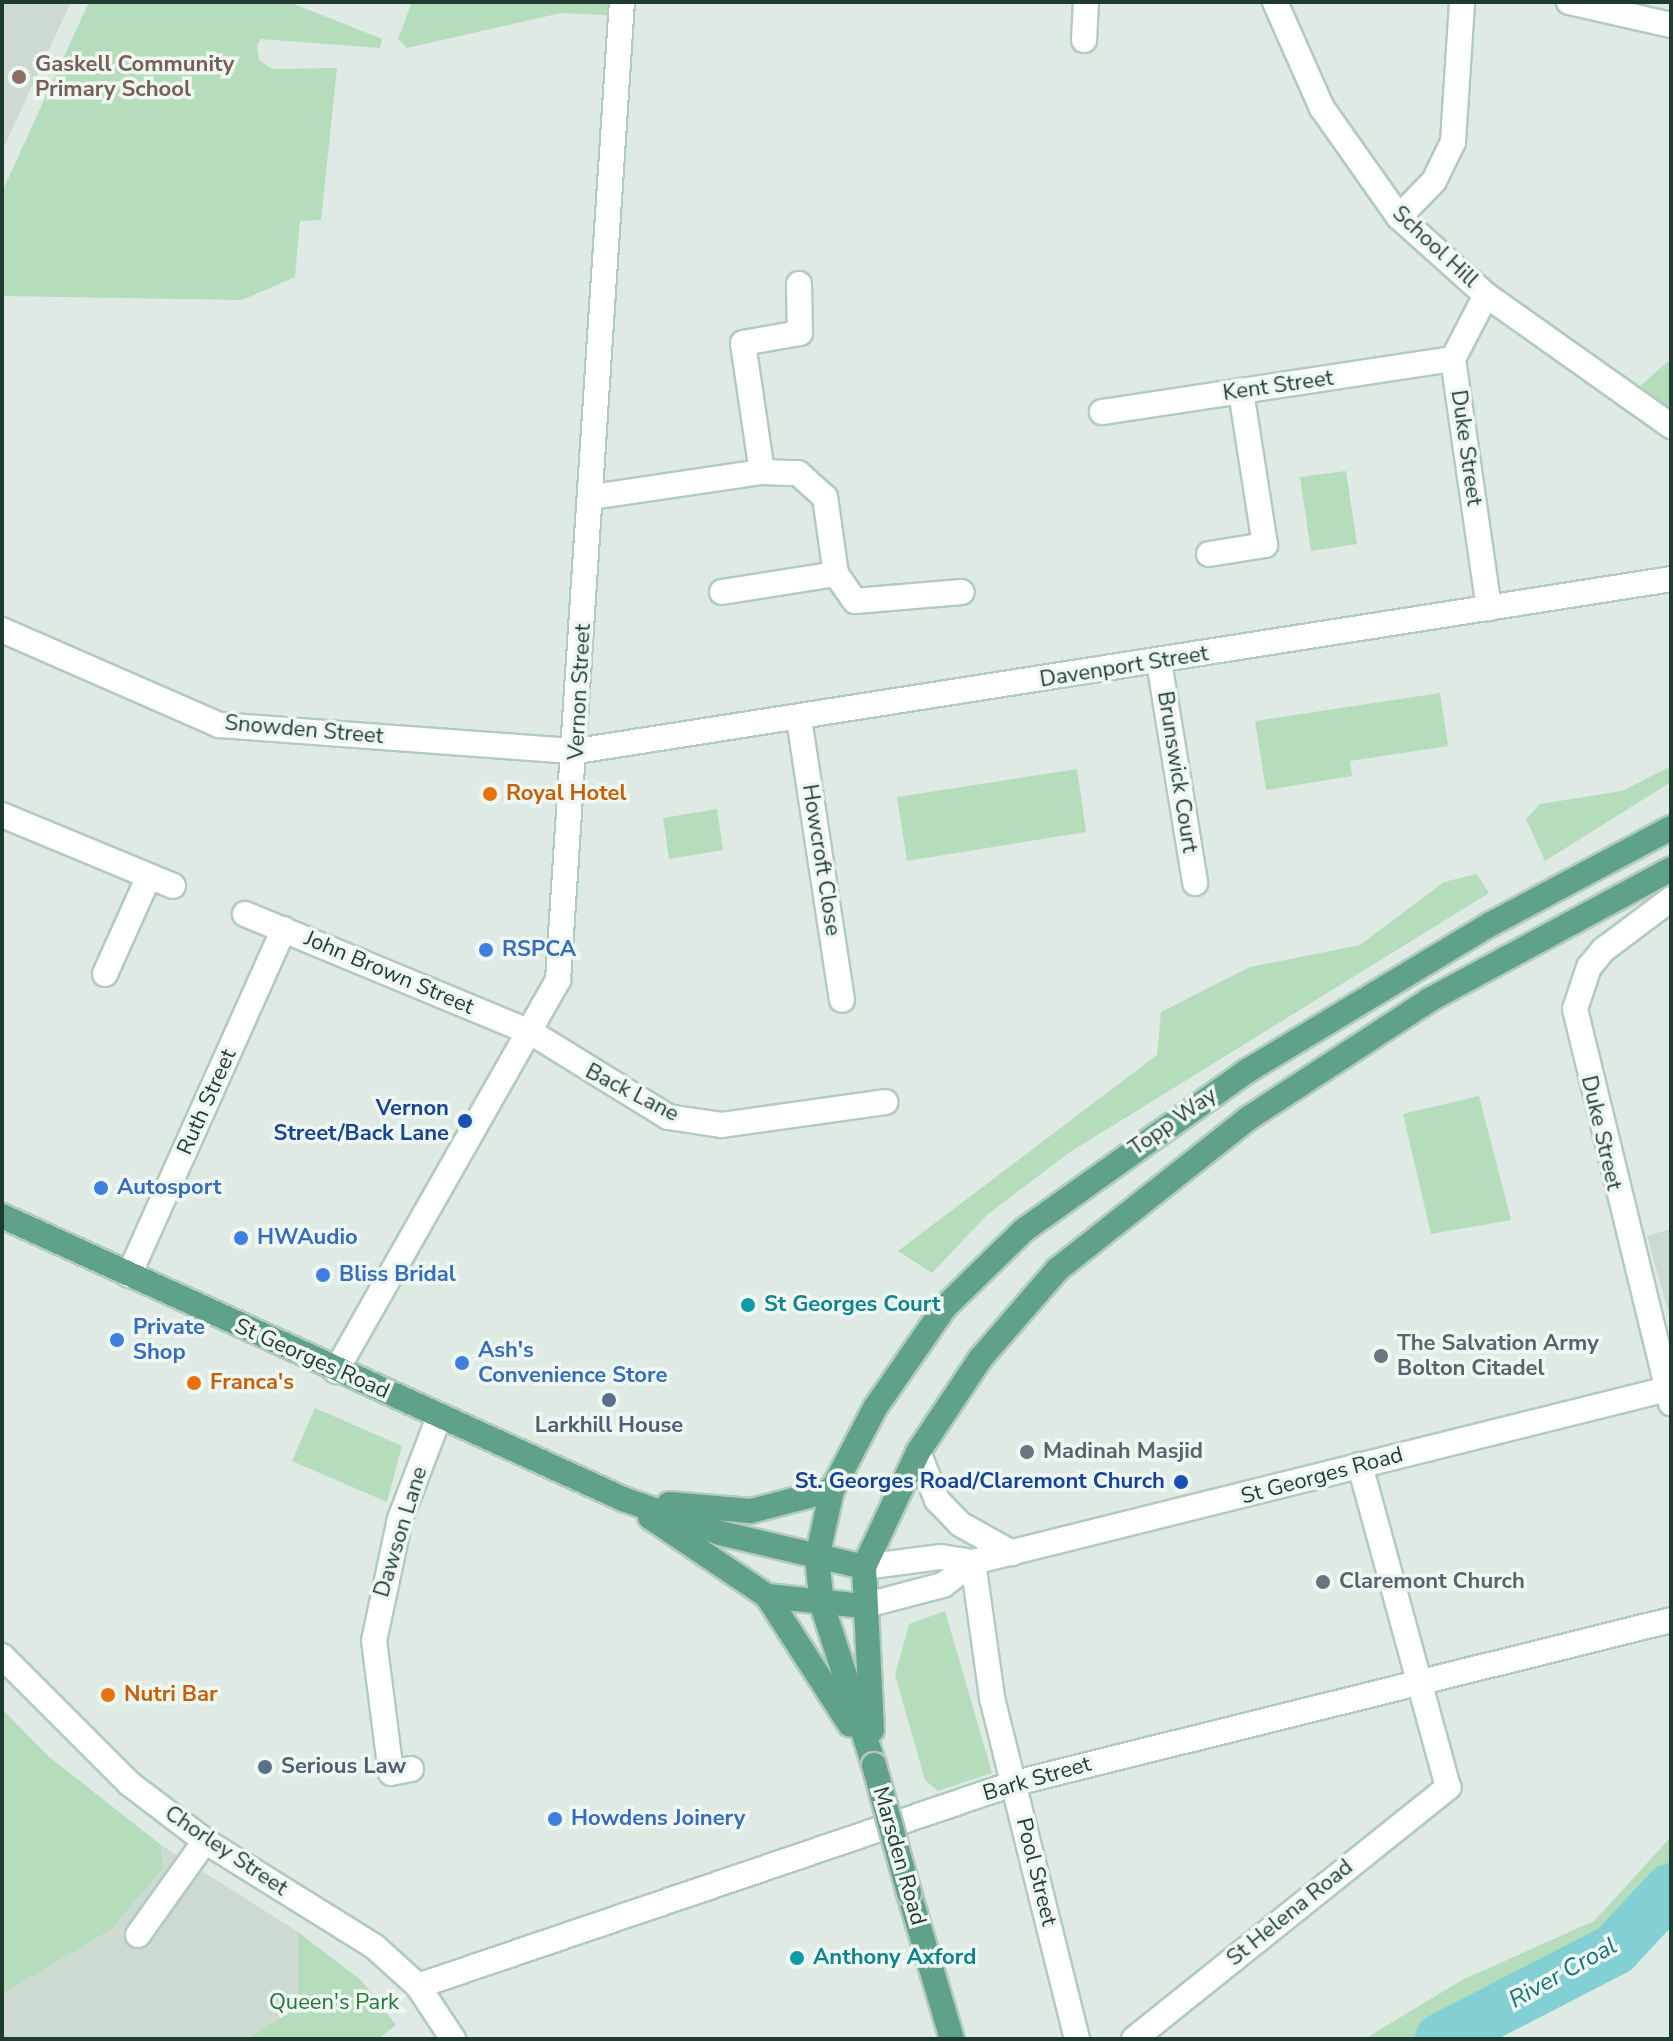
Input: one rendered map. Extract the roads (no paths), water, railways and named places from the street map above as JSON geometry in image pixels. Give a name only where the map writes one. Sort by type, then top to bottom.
[{"type":"main road","name":"Topp Way","points":[[817,1558],[832,1490],[875,1408],[945,1307],[1024,1230],[1247,1071],[1491,924],[1671,828]]},
{"type":"main road","name":"Topp Way","points":[[864,1567],[918,1452],[980,1359],[1057,1270],[1130,1206],[1429,1000],[1671,869]]},
{"type":"main road","name":"St Georges Road","points":[[2,1216],[336,1371],[623,1499],[817,1558],[864,1567]]},
{"type":"main road","points":[[623,1499],[751,1511],[832,1490]]},
{"type":"main road","name":"St Georges Road","points":[[623,1499],[767,1596],[822,1605],[863,1606]]},
{"type":"main road","name":"Marsden Road","points":[[817,1558],[822,1605],[874,1765],[952,2039]]},
{"type":"main road","name":"Marsden Road","points":[[864,1567],[863,1606],[874,1765]]},
{"type":"main road","points":[[767,1596],[874,1765]]},
{"type":"street","name":"Vernon Street","points":[[336,1371],[402,1243],[532,1033],[558,980],[566,926],[622,2]]},
{"type":"street","points":[[1084,40],[1086,2]]},
{"type":"street","name":"School Hill","points":[[1275,2],[1322,108],[1399,217],[1486,295],[1671,426]]},
{"type":"street","points":[[1399,217],[1434,181],[1453,142],[1462,2]]},
{"type":"street","points":[[1569,2],[1671,25]]},
{"type":"street","points":[[762,472],[743,343],[800,333],[799,284]]},
{"type":"street","name":"Duke Street","points":[[1486,295],[1453,359],[1489,608]]},
{"type":"street","name":"Kent Street","points":[[1102,412],[1453,359]]},
{"type":"street","points":[[1209,554],[1265,545],[1241,391]]},
{"type":"street","points":[[592,497],[762,472],[798,473],[819,486],[836,574],[844,592],[869,605],[962,592]]},
{"type":"street","points":[[722,592],[836,574]]},
{"type":"street","name":"Davenport Street","points":[[577,751],[799,719],[1671,579]]},
{"type":"street","name":"Snowden Street","points":[[2,630],[219,725],[577,751]]},
{"type":"street","name":"Brunswick Court","points":[[1159,662],[1195,883]]},
{"type":"street","name":"Howcroft Close","points":[[799,719],[842,1000]]},
{"type":"street","points":[[2,815],[173,886]]},
{"type":"street","points":[[105,974],[149,876]]},
{"type":"street","name":"Duke Street","points":[[1670,1394],[1579,1045],[1575,1009],[1589,967],[1671,899]]},
{"type":"street","name":"John Brown Street","points":[[245,914],[532,1033]]},
{"type":"street","name":"Ruth Street","points":[[129,1275],[284,929]]},
{"type":"street","name":"Back Lane","points":[[532,1033],[668,1117],[700,1124],[885,1102]]},
{"type":"street","name":"St Georges Road","points":[[864,1567],[941,1557],[973,1562],[1360,1465],[1670,1394]]},
{"type":"street","name":"Dawson Lane","points":[[411,1769],[391,1773],[374,1641],[400,1519],[439,1417]]},
{"type":"street","points":[[918,1452],[937,1500],[960,1524],[1012,1553]]},
{"type":"street","points":[[1360,1465],[1415,1684]]},
{"type":"street","name":"St Georges Road","points":[[863,1606],[943,1585],[973,1562]]},
{"type":"street","name":"Pool Street","points":[[973,1562],[992,1698],[1077,2039]]},
{"type":"street","name":"Bark Street","points":[[418,1986],[1015,1783],[1671,1620]]},
{"type":"street","name":"Chorley Street","points":[[2,1656],[130,1784],[205,1841],[375,1947],[418,1986],[453,2039]]},
{"type":"street","name":"St Helena Road","points":[[1134,2039],[1448,1787],[1415,1684]]},
{"type":"street","points":[[138,1935],[205,1841]]},
{"type":"waterway","name":"River Croal","points":[[1441,2039],[1615,1949],[1671,1889]]},
{"type":"place","name":"Gaskell Community Primary School","points":[[19,77]]},
{"type":"place","name":"Royal Hotel","points":[[490,794]]},
{"type":"place","name":"RSPCA","points":[[486,950]]},
{"type":"place","name":"Vernon Street/Back Lane","points":[[465,1121]]},
{"type":"place","name":"Autosport","points":[[101,1188]]},
{"type":"place","name":"HWAudio","points":[[241,1238]]},
{"type":"place","name":"Bliss Bridal","points":[[323,1275]]},
{"type":"place","name":"St Georges Court","points":[[748,1305]]},
{"type":"place","name":"Private Shop","points":[[117,1340]]},
{"type":"place","name":"The Salvation Army Bolton Citadel","points":[[1381,1356]]},
{"type":"place","name":"Ash's Convenience Store","points":[[462,1363]]},
{"type":"place","name":"Franca's","points":[[194,1383]]},
{"type":"place","name":"Larkhill House","points":[[609,1400]]},
{"type":"place","name":"Madinah Masjid","points":[[1027,1452]]},
{"type":"place","name":"St. Georges Road/Claremont Church","points":[[1181,1482]]},
{"type":"place","name":"Claremont Church","points":[[1323,1582]]},
{"type":"place","name":"Nutri Bar","points":[[108,1695]]},
{"type":"place","name":"Serious Law","points":[[265,1767]]},
{"type":"place","name":"Howdens Joinery","points":[[555,1819]]},
{"type":"place","name":"Anthony Axford","points":[[797,1958]]},
{"type":"park label","name":"Queen's Park","points":[[334,2003]]}]
